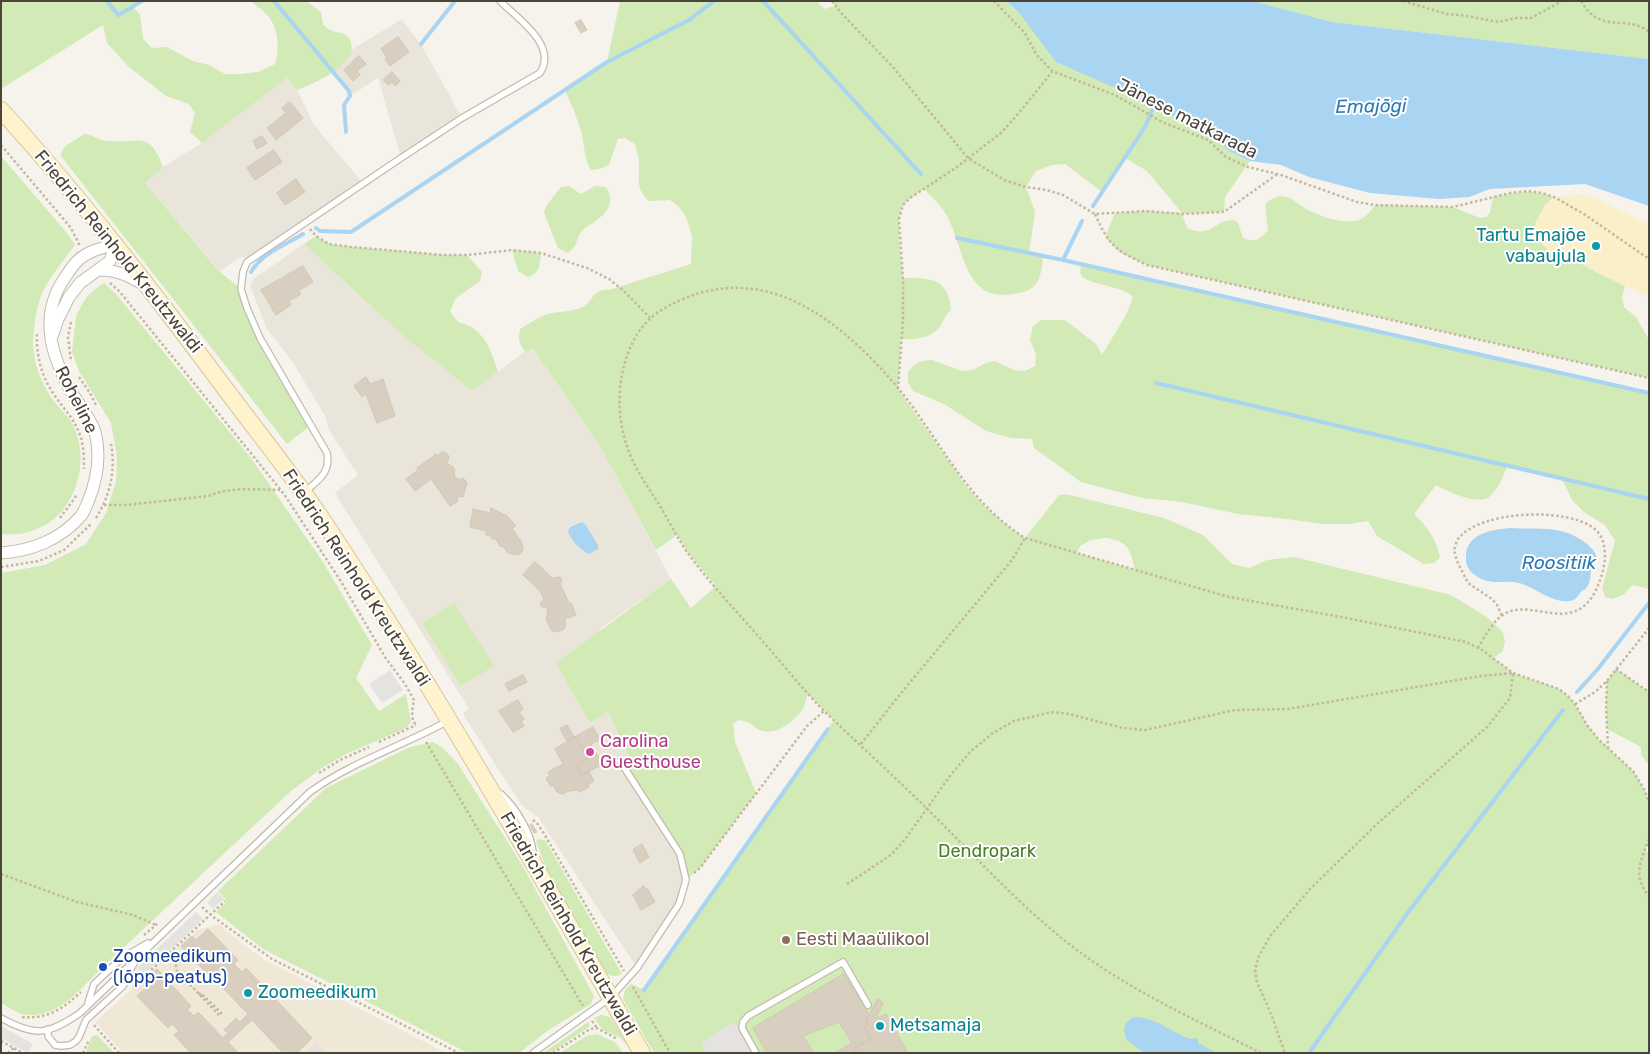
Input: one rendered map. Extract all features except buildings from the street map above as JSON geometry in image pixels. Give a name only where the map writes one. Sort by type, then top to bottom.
[{"type":"main road","name":"Friedrich Reinhold Kreutzwaldi","points":[[3,112],[115,244],[304,494],[379,607],[483,778],[642,1053]]},
{"type":"street","name":"Roheline","points":[[1,552],[15,552],[39,546],[60,534],[82,515],[96,474],[98,454],[94,430],[68,386],[56,360],[49,331],[51,310],[59,286],[72,267],[86,254],[115,244]]},
{"type":"street","points":[[51,341],[69,297],[80,283],[110,262],[115,244]]},
{"type":"street","points":[[98,270],[112,270],[126,274],[150,289]]},
{"type":"lane","points":[[304,494],[324,474],[329,464],[328,454],[260,338],[241,289],[243,272],[247,262],[305,222],[462,118],[540,73],[546,56],[541,43],[500,1]]},
{"type":"lane","points":[[1,1018],[20,1028],[40,1032],[63,1025],[80,1013],[310,792],[327,779],[448,721]]},
{"type":"lane","points":[[533,1053],[588,1015],[610,997],[637,968],[679,904],[686,880],[680,854],[620,762]]},
{"type":"lane","points":[[87,1006],[94,984],[122,958],[157,939]]},
{"type":"lane","points":[[48,1029],[48,1036],[55,1045],[70,1045],[76,1041],[86,1020],[123,986],[136,959]]},
{"type":"lane","points":[[756,1053],[742,1028],[743,1022],[748,1016],[843,962],[868,1005]]},
{"type":"path","points":[[832,1],[892,66],[968,158],[1004,180],[1055,192],[1095,214],[1146,211],[1182,214],[1224,212],[1277,174]]},
{"type":"path","name":"Jänese matkarada","points":[[994,1],[1025,33],[1036,54],[1052,71],[1115,95],[1162,122],[1208,140],[1226,158],[1248,168],[1277,174],[1357,202],[1375,205],[1453,207],[1510,193],[1528,191],[1542,193],[1554,197],[1584,214],[1649,258]]},
{"type":"path","points":[[1403,1],[1424,9],[1499,22],[1516,18],[1531,18],[1562,1]]},
{"type":"path","points":[[1581,1],[1596,18],[1603,21],[1635,24],[1642,26],[1649,32]]},
{"type":"path","points":[[898,389],[903,295],[900,212],[910,198],[1002,132],[1052,71]]},
{"type":"path","points":[[1,145],[71,228],[86,254]]},
{"type":"path","points":[[1095,214],[1105,237],[1119,252],[1147,265],[1649,378]]},
{"type":"path","points":[[305,222],[316,236],[330,244],[352,248],[443,255],[467,255],[512,250],[541,253],[587,268],[609,279],[624,291],[650,318]]},
{"type":"path","points":[[98,270],[120,292],[280,490],[340,580],[385,657],[405,684],[414,700],[413,721],[588,1015],[597,1028],[621,1042]]},
{"type":"path","points":[[1261,1053],[1140,991],[1084,956],[1020,902],[928,809],[824,711],[689,554],[635,465],[626,445],[622,423],[619,396],[623,369],[633,339],[650,318],[666,306],[694,294],[717,288],[737,287],[783,296],[825,320],[847,336],[867,355],[898,389],[967,487],[986,508],[1025,538],[1229,597],[1340,616],[1466,642],[1478,648],[1513,673],[1559,689],[1576,704],[1586,725],[1633,771],[1644,789],[1649,802]]},
{"type":"path","points":[[72,319],[68,337],[68,349],[73,367]]},
{"type":"path","points":[[38,327],[38,352],[46,383],[74,421],[81,436],[84,452],[84,470]]},
{"type":"path","points":[[77,374],[90,393],[101,415]]},
{"type":"path","points":[[1,567],[39,561],[64,550],[89,528],[104,505],[112,480],[110,442]]},
{"type":"path","points":[[104,505],[126,505],[209,496],[220,492],[280,490]]},
{"type":"path","points":[[54,524],[65,512],[77,493]]},
{"type":"path","points":[[1478,648],[1496,621],[1506,613],[1516,610],[1568,614],[1582,608],[1599,586],[1605,560],[1605,545],[1597,531],[1580,521],[1558,516],[1519,514],[1479,525],[1459,539],[1454,550],[1462,573],[1468,583],[1492,599],[1502,616]]},
{"type":"path","points":[[861,744],[1012,560],[1025,538]]},
{"type":"path","points":[[1576,704],[1595,692],[1607,681],[1649,628]]},
{"type":"path","points":[[1616,669],[1649,692]]},
{"type":"path","points":[[847,884],[891,855],[906,838],[950,776],[970,752],[993,733],[1014,721],[1052,712],[1068,714],[1123,728],[1145,730],[1234,710],[1288,708],[1481,676],[1513,673]]},
{"type":"path","points":[[1285,1053],[1257,982],[1255,970],[1258,958],[1270,936],[1310,889],[1376,825],[1487,727],[1510,698],[1513,673]]},
{"type":"path","points":[[1607,681],[1608,748]]},
{"type":"path","points":[[686,880],[700,868],[807,726],[824,711]]},
{"type":"path","points":[[530,818],[540,827],[670,1053]]},
{"type":"path","points":[[1649,839],[1638,868],[1644,891],[1649,896]]},
{"type":"path","points":[[1,874],[77,902],[133,915],[156,925]]},
{"type":"path","points":[[128,988],[134,987],[225,900]]},
{"type":"path","points":[[196,901],[210,915],[272,960],[459,1053]]},
{"type":"path","points":[[173,950],[176,971],[221,1015]]},
{"type":"path","points":[[89,1023],[90,1029]]},
{"type":"path","points":[[553,1053],[590,1029],[597,1028]]},
{"type":"path","points":[[83,1053],[90,1039],[90,1034]]},
{"type":"path","points":[[1,1040],[23,1053]]},
{"type":"path","points":[[8,1053],[14,1048]]},
{"type":"shaded area","points":[[402,19],[423,48],[462,118],[401,158],[378,78],[350,96],[334,71],[347,59],[351,50]]},
{"type":"shaded area","points":[[287,78],[297,90],[314,125],[363,183],[247,262],[243,256],[220,271],[144,182],[163,167],[202,143]]},
{"type":"shaded area","points":[[304,244],[401,334],[472,391],[531,347],[597,441],[671,579],[600,629],[590,723],[608,712],[628,756],[621,761],[680,854],[686,880],[679,904],[637,968],[538,817],[522,806],[466,719],[463,713],[469,709],[335,493],[358,475],[329,430],[325,416],[292,361],[267,329],[250,286],[253,279]]},
{"type":"shaded area","points":[[390,670],[403,690],[382,703],[369,684]]},
{"type":"shaded area","points":[[217,892],[224,899],[213,909],[207,903]]},
{"type":"shaded area","points":[[196,912],[203,919],[144,975],[137,968]]},
{"type":"shaded area","points":[[219,924],[265,960],[446,1053],[123,1053],[95,1022],[197,930]]},
{"type":"shaded area","points":[[733,1022],[742,1028],[756,1053],[707,1053],[701,1043]]},
{"type":"shaded area","points":[[1,1026],[33,1044],[28,1053],[1,1038]]},
{"type":"shaded area","points":[[316,1042],[327,1053],[304,1053]]},
{"type":"green space","points":[[1,1],[142,1],[133,7],[140,15],[143,39],[152,48],[167,47],[193,61],[209,65],[225,74],[258,72],[275,64],[278,43],[273,23],[252,1],[300,1],[309,3],[321,12],[323,24],[326,27],[348,37],[352,49],[349,57],[342,65],[334,72],[314,83],[297,90],[287,78],[202,143],[190,132],[195,113],[189,104],[166,96],[129,67],[107,43],[103,25],[1,89]]},
{"type":"green space","name":"Dendropark","points":[[620,1],[817,1],[824,9],[835,6],[832,1],[1007,1],[1020,14],[1113,87],[1153,108],[1217,134],[1227,150],[1250,161],[1225,197],[1224,212],[1182,214],[1187,228],[1195,231],[1207,230],[1221,223],[1234,220],[1238,223],[1243,238],[1255,240],[1268,230],[1265,204],[1272,199],[1284,196],[1326,218],[1349,221],[1362,219],[1375,205],[1453,207],[1480,218],[1487,217],[1493,197],[1524,192],[1546,194],[1554,197],[1545,205],[1549,251],[1580,263],[1625,286],[1622,297],[1624,307],[1636,317],[1649,340],[1649,378],[1147,265],[1119,252],[1105,237],[1115,213],[1146,211],[1182,213],[1147,171],[1125,158],[1102,192],[1065,164],[1052,165],[1036,171],[1026,187],[1035,212],[1029,253],[1043,256],[1040,275],[1036,284],[1032,288],[1019,293],[1001,295],[987,291],[977,284],[964,261],[946,214],[924,189],[906,202],[902,207],[899,221],[903,278],[929,279],[942,285],[949,299],[951,310],[939,328],[933,333],[920,338],[901,339],[898,389],[967,487],[986,508],[1025,538],[1059,495],[1066,494],[1164,518],[1203,535],[1232,564],[1249,568],[1267,560],[1294,557],[1451,595],[1487,617],[1503,632],[1505,643],[1502,652],[1493,658],[1513,673],[1559,689],[1568,696],[1599,740],[1633,771],[1644,789],[1649,802],[1649,839],[1645,850],[1649,854],[1649,1053],[654,1053],[623,999],[625,990],[631,984],[644,990],[834,720],[808,694],[800,713],[780,729],[769,732],[763,731],[747,722],[738,720],[733,724],[735,742],[756,793],[700,868],[686,880],[680,854],[620,761],[628,755],[608,712],[590,723],[556,663],[671,579],[691,608],[716,586],[689,554],[677,535],[656,550],[597,441],[532,348],[525,352],[521,346],[520,329],[541,316],[580,308],[600,291],[609,290],[691,264],[692,236],[686,217],[678,206],[670,200],[649,201],[644,196],[640,186],[639,160],[635,144],[625,138],[618,139],[609,165],[591,170],[588,165],[579,126],[565,90],[607,62]],"holes":[[[1113,539],[1119,541],[1130,551],[1135,570],[1077,553],[1080,546],[1091,540]]]},
{"type":"green space","points":[[1253,1],[1649,1],[1649,59],[1332,22]]},
{"type":"green space","points":[[85,134],[104,141],[142,141],[153,147],[163,167],[145,183],[219,271],[241,289],[260,338],[311,425],[287,444],[60,155],[65,146]]},
{"type":"green space","points":[[1,156],[67,233],[75,245],[43,291],[39,301],[33,341],[34,357],[42,380],[49,394],[73,425],[77,436],[80,448],[80,471],[73,494],[54,519],[41,528],[17,534],[1,534]]},
{"type":"green space","points":[[569,186],[581,194],[595,186],[606,187],[610,203],[606,211],[598,219],[584,229],[574,247],[568,253],[558,248],[544,213],[546,206],[561,187]]},
{"type":"green space","points":[[316,236],[329,244],[352,247],[443,255],[467,255],[482,272],[480,281],[456,298],[450,311],[458,322],[474,329],[485,340],[498,372],[472,391],[401,334],[304,244]]},
{"type":"green space","points":[[512,250],[541,253],[539,268],[535,274],[528,277],[518,271]]},
{"type":"green space","points":[[1081,264],[1649,393],[1649,589],[1633,585],[1624,594],[1613,599],[1605,597],[1602,588],[1615,541],[1605,525],[1584,512],[1572,500],[1562,479],[1507,466],[1500,483],[1492,494],[1484,499],[1477,500],[1462,497],[1436,485],[1414,514],[1431,534],[1440,558],[1434,563],[1424,564],[1377,536],[1368,521],[1349,524],[1324,524],[1238,514],[1182,502],[1142,498],[1081,482],[1034,448],[1032,439],[1011,438],[986,431],[944,404],[913,391],[908,382],[908,372],[921,361],[932,360],[962,371],[973,370],[986,363],[995,361],[1014,370],[1025,371],[1035,366],[1036,354],[1030,340],[1033,326],[1041,320],[1065,320],[1096,344],[1102,355],[1127,313],[1133,297],[1122,290],[1082,277],[1080,272]]},
{"type":"green space","points":[[104,283],[115,293],[251,458],[323,562],[372,645],[356,678],[379,711],[406,694],[411,722],[406,728],[346,754],[322,768],[291,791],[106,964],[103,961],[96,968],[99,971],[65,1003],[45,1013],[34,1015],[22,1014],[1,1003],[1,573],[45,565],[86,544],[106,513],[116,481],[117,456],[111,423],[79,371],[72,352],[76,316],[85,299]]},
{"type":"green space","points":[[454,603],[494,666],[461,686],[422,623]]},
{"type":"green space","points":[[1616,669],[1649,692],[1649,765],[1641,755],[1641,747],[1607,729],[1607,681]]},
{"type":"green space","points":[[433,742],[443,748],[458,764],[521,863],[594,996],[591,1004],[547,1031],[519,1053],[468,1053],[263,949],[216,912],[227,901],[218,891],[326,788],[410,747]]},
{"type":"green space","points":[[539,839],[545,840],[622,974],[613,976],[605,972],[549,875],[536,841]]},
{"type":"green space","points":[[601,1015],[610,1017],[628,1046],[620,1038],[603,1030],[594,1018]]},
{"type":"green space","points":[[588,1022],[590,1026],[551,1053],[543,1053]]},
{"type":"green space","points":[[597,1034],[615,1042],[623,1053],[560,1053],[586,1036]]},
{"type":"green space","points":[[97,1035],[114,1053],[86,1053],[92,1036]]},
{"type":"sand","name":"Tartu Emajõe vabaujula","points":[[1580,194],[1597,199],[1649,224],[1649,297],[1580,263],[1549,251],[1538,240],[1535,223],[1545,205],[1554,197]]},
{"type":"water","name":"Emajõgi","points":[[1007,1],[1253,1],[1332,22],[1649,59],[1649,206],[1585,184],[1490,189],[1469,197],[1439,199],[1370,193],[1309,177],[1281,165],[1250,161],[1227,150],[1217,134],[1153,108],[1113,87],[1056,62],[1020,14]]},
{"type":"water","points":[[582,522],[598,545],[598,549],[589,554],[576,544],[568,531],[570,527]]},
{"type":"water","name":"Roositiik","points":[[1509,528],[1550,529],[1568,533],[1587,544],[1595,552],[1597,559],[1592,568],[1587,587],[1576,598],[1566,601],[1552,598],[1519,583],[1492,582],[1481,579],[1473,574],[1466,562],[1466,551],[1469,544],[1487,532]]},
{"type":"water","points":[[1133,1017],[1148,1019],[1190,1039],[1198,1039],[1198,1043],[1217,1053],[1144,1053],[1126,1039],[1124,1029],[1126,1023]]},
{"type":"waterway","points":[[107,1],[118,15],[142,1]]},
{"type":"waterway","points":[[274,1],[349,91],[350,96],[344,105],[346,132]]},
{"type":"waterway","points":[[421,44],[455,1]]},
{"type":"waterway","points":[[316,228],[320,231],[351,232],[607,62],[689,20],[714,1]]},
{"type":"waterway","points":[[763,1],[921,174]]},
{"type":"waterway","points":[[1093,206],[1145,127],[1155,104]]},
{"type":"waterway","points":[[957,238],[1063,260],[1082,221]]},
{"type":"waterway","points":[[251,272],[267,255],[303,234]]},
{"type":"waterway","points":[[1063,260],[1649,393]]},
{"type":"waterway","points":[[1156,383],[1649,499]]},
{"type":"waterway","points":[[1577,692],[1597,670],[1649,603]]},
{"type":"waterway","points":[[1309,1053],[1409,911],[1563,710]]},
{"type":"waterway","points":[[644,990],[828,729]]},
{"type":"place","name":"Tartu Emajõe vabaujula","points":[[1596,246]]},
{"type":"place","name":"Carolina Guesthouse","points":[[590,752]]},
{"type":"place","name":"Eesti Maaülikool","points":[[786,940]]},
{"type":"place","name":"Zoomeedikum (lõpp-peatus)","points":[[103,967]]},
{"type":"place","name":"Zoomeedikum","points":[[248,993]]},
{"type":"place","name":"Metsamaja","points":[[880,1026]]}]
